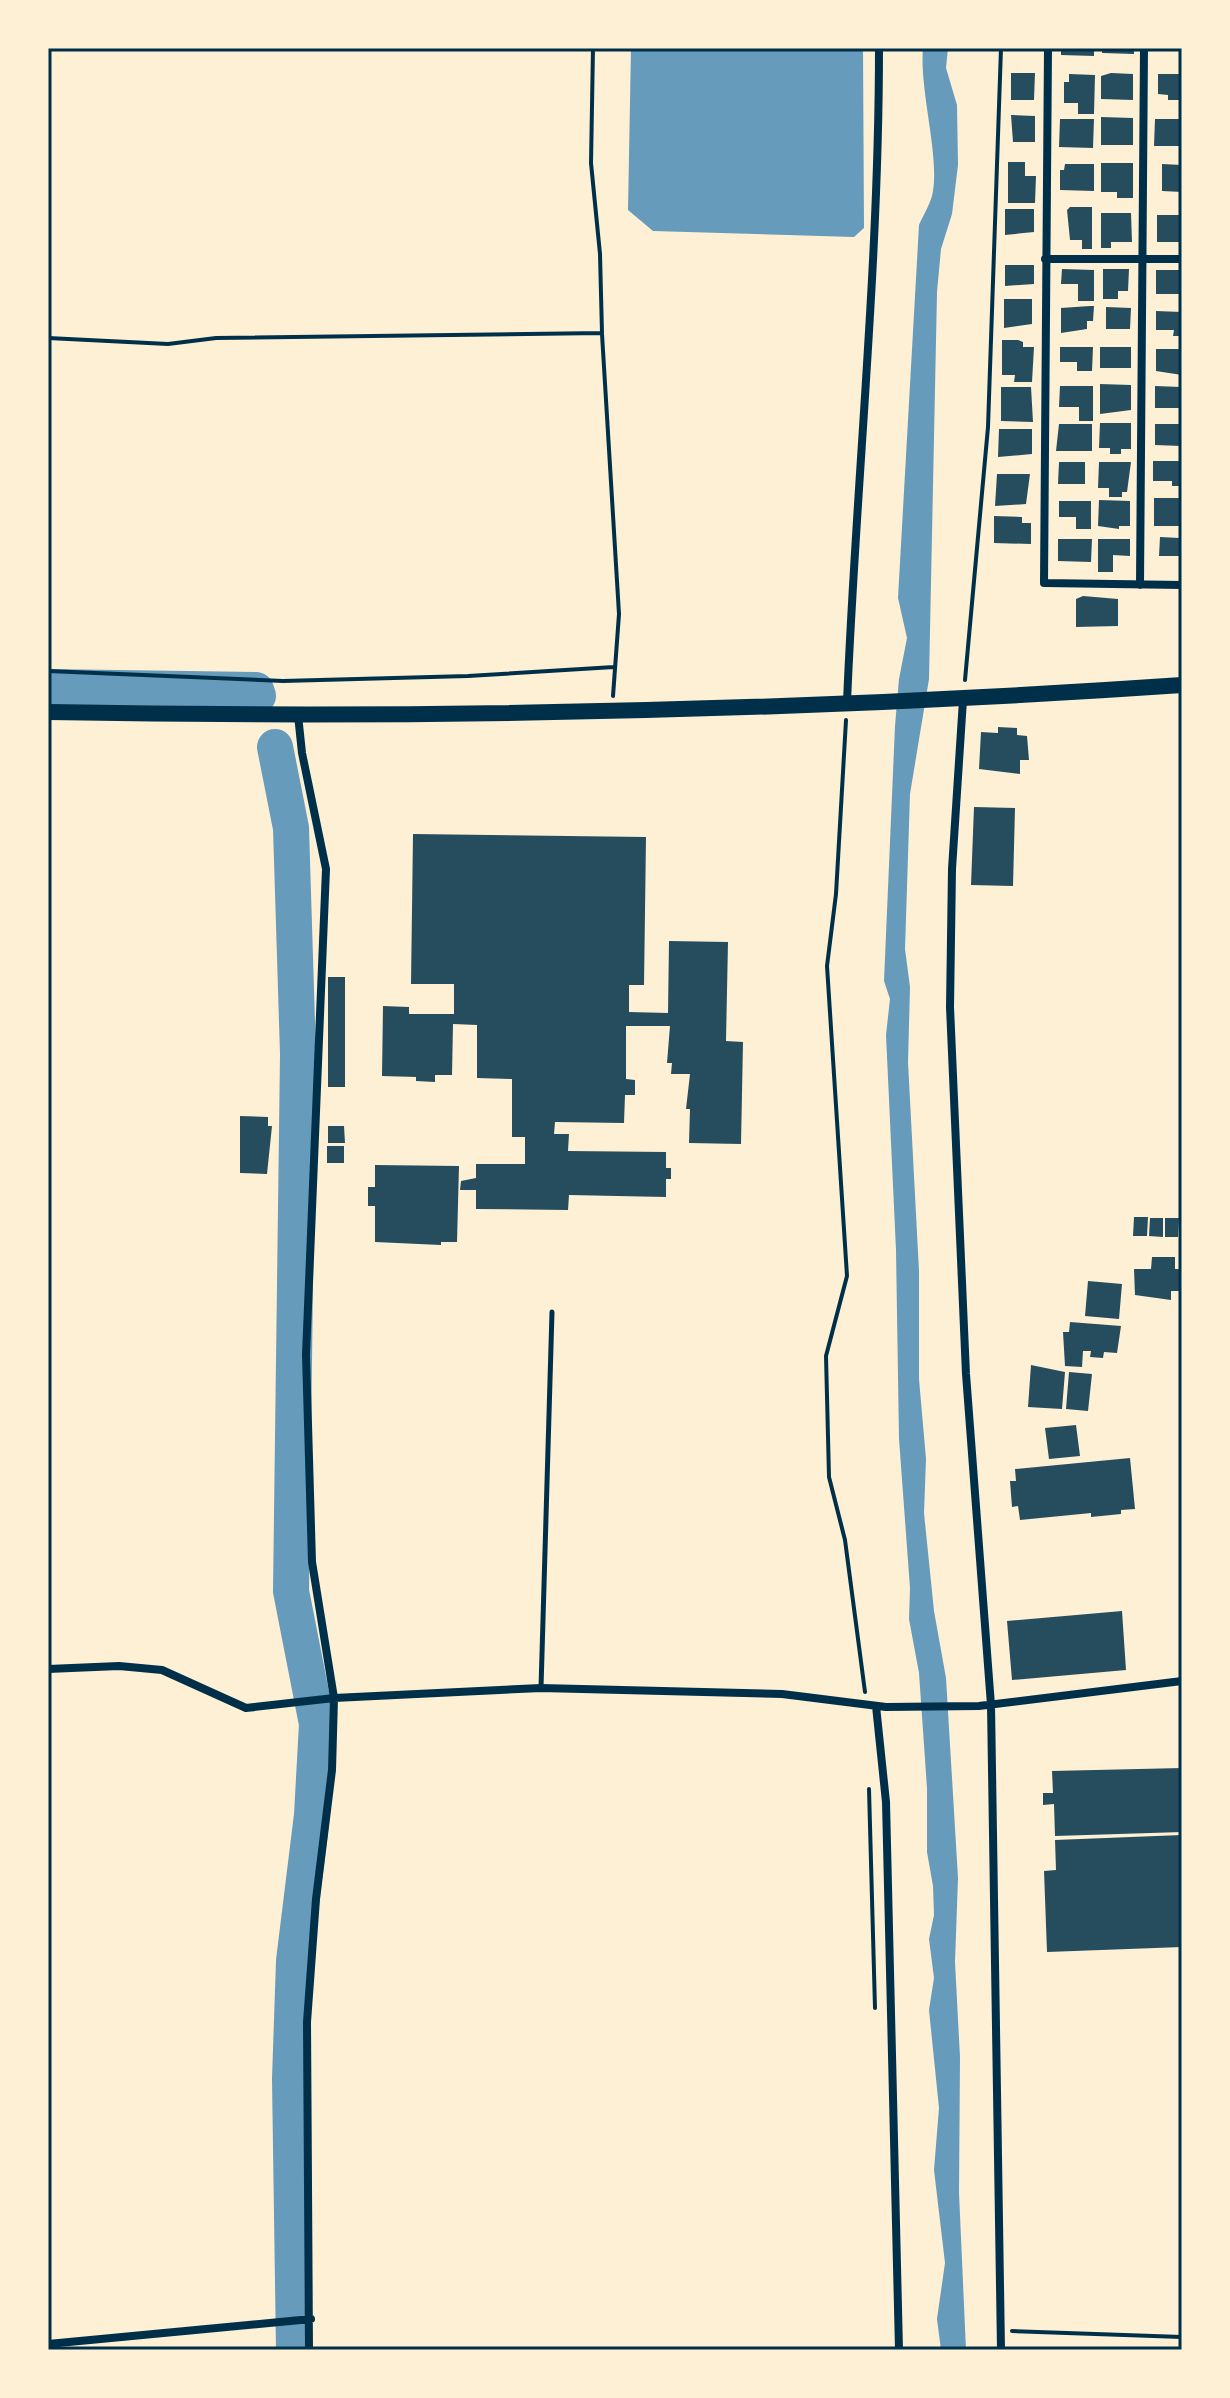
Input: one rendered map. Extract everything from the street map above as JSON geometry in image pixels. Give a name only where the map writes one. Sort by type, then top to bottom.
[{"type":"main road","points":[[48,712],[298,714],[598,711],[958,701],[1182,685]]},
{"type":"street","points":[[853,702],[854,523],[871,298],[879,48]]},
{"type":"street","points":[[1048,48],[1044,583],[1182,585]]},
{"type":"street","points":[[1140,585],[1144,48]]},
{"type":"street","points":[[1045,259],[1182,259]]},
{"type":"street","points":[[958,701],[950,1007],[966,1374],[991,1705],[1001,2350]]},
{"type":"street","points":[[298,714],[302,753],[326,869],[306,1355],[312,1562],[330,1699],[332,1770],[316,1899],[307,2022],[305,2103],[309,2350]]},
{"type":"street","points":[[48,1669],[146,1667],[162,1670],[246,1708],[330,1699],[541,1688],[782,1694],[876,1706],[979,1706],[1182,1681]]},
{"type":"street","points":[[876,1706],[886,1802],[899,2350]]},
{"type":"street","points":[[48,2344],[309,2319]]},
{"type":"lane","points":[[541,1688],[552,1312]]},
{"type":"path","points":[[593,48],[591,163],[600,254],[619,614],[613,681]]},
{"type":"path","points":[[958,701],[988,427],[1001,48]]},
{"type":"path","points":[[48,338],[168,344],[216,338],[602,333]]},
{"type":"path","points":[[48,671],[283,681],[614,670]]},
{"type":"path","points":[[853,702],[827,966],[847,1276],[826,1356],[829,1477],[845,1540],[876,1706]]},
{"type":"path","points":[[1001,2331],[1182,2337]]},
{"type":"water","points":[[631,48],[863,48],[864,228],[854,237],[653,231],[628,210]]},
{"type":"water","points":[[923,48],[948,48],[946,68],[957,105],[958,165],[952,214],[941,249],[937,292],[929,679],[910,794],[905,949],[910,987],[908,1062],[919,1271],[919,1379],[926,1459],[924,1513],[934,1611],[946,1678],[958,1878],[955,1962],[960,2057],[959,2193],[966,2350],[941,2350],[937,2319],[945,2263],[934,2170],[939,2108],[929,2010],[934,1978],[929,1939],[934,1915],[933,1886],[927,1852],[927,1788],[919,1673],[909,1619],[910,1588],[899,1439],[896,1250],[886,1035],[890,999],[884,981],[895,726],[907,638],[898,598],[919,225],[931,200],[934,181]]},
{"type":"building","points":[[1061,48],[1094,48],[1094,56],[1061,55]]},
{"type":"building","points":[[1102,48],[1134,48],[1134,54],[1102,53]]},
{"type":"building","points":[[1011,73],[1035,73],[1034,100],[1011,100]]},
{"type":"building","points":[[1069,74],[1095,75],[1094,114],[1078,114],[1078,103],[1064,103],[1064,82],[1069,82]]},
{"type":"building","points":[[1133,74],[1133,100],[1101,99],[1101,76]]},
{"type":"building","points":[[1158,74],[1182,74],[1182,100],[1168,100],[1168,95],[1158,94]]},
{"type":"building","points":[[1011,115],[1035,116],[1035,142],[1013,142]]},
{"type":"building","points":[[1101,117],[1133,118],[1133,145],[1101,145]]},
{"type":"building","points":[[1060,119],[1094,119],[1093,148],[1059,147]]},
{"type":"building","points":[[1155,119],[1182,119],[1182,146],[1154,146]]},
{"type":"building","points":[[1008,162],[1025,162],[1025,176],[1036,176],[1035,203],[1008,203]]},
{"type":"building","points":[[1101,163],[1133,163],[1133,198],[1117,198],[1117,192],[1101,192]]},
{"type":"building","points":[[1065,164],[1094,164],[1094,191],[1060,190],[1060,170],[1064,170]]},
{"type":"building","points":[[1162,164],[1182,165],[1182,192],[1162,191]]},
{"type":"building","points":[[1070,207],[1092,207],[1092,249],[1082,249],[1082,240],[1070,240],[1067,210]]},
{"type":"building","points":[[1005,209],[1034,209],[1034,232],[1005,235]]},
{"type":"building","points":[[1101,213],[1131,213],[1132,242],[1111,242],[1111,248],[1101,248]]},
{"type":"building","points":[[1157,215],[1182,215],[1182,242],[1157,242]]},
{"type":"building","points":[[1005,265],[1034,265],[1034,284],[1005,286]]},
{"type":"building","points":[[1062,269],[1094,270],[1094,301],[1078,301],[1078,284],[1061,284]]},
{"type":"building","points":[[1103,269],[1129,269],[1128,291],[1118,291],[1118,299],[1103,299]]},
{"type":"building","points":[[1156,270],[1182,270],[1182,294],[1156,294]]},
{"type":"building","points":[[1004,299],[1032,299],[1032,324],[1004,328]]},
{"type":"building","points":[[1094,306],[1093,321],[1087,321],[1087,329],[1061,333],[1061,308]]},
{"type":"building","points":[[1106,307],[1131,308],[1130,329],[1106,329]]},
{"type":"building","points":[[1156,311],[1182,312],[1182,336],[1173,336],[1174,330],[1156,330]]},
{"type":"building","points":[[1002,340],[1018,340],[1023,342],[1023,347],[1034,347],[1032,382],[1014,382],[1015,375],[1002,375]]},
{"type":"building","points":[[1060,347],[1093,347],[1092,371],[1077,371],[1077,362],[1060,362]]},
{"type":"building","points":[[1100,347],[1131,347],[1131,368],[1100,368]]},
{"type":"building","points":[[1156,349],[1182,349],[1182,375],[1156,371]]},
{"type":"building","points":[[1100,384],[1131,385],[1131,410],[1100,414]]},
{"type":"building","points":[[1060,386],[1093,386],[1093,421],[1079,421],[1079,407],[1059,407]]},
{"type":"building","points":[[1155,386],[1181,387],[1181,408],[1155,408]]},
{"type":"building","points":[[1001,387],[1031,387],[1033,422],[1001,421]]},
{"type":"building","points":[[1100,423],[1131,423],[1131,449],[1121,449],[1121,454],[1110,454],[1110,448],[1099,448]]},
{"type":"building","points":[[1059,424],[1092,424],[1092,451],[1056,451]]},
{"type":"building","points":[[1155,424],[1181,424],[1181,446],[1155,445]]},
{"type":"building","points":[[999,429],[1032,429],[1032,454],[998,457]]},
{"type":"building","points":[[1153,461],[1182,461],[1182,486],[1172,486],[1172,481],[1153,481]]},
{"type":"building","points":[[1059,462],[1085,462],[1085,484],[1058,484]]},
{"type":"building","points":[[1099,462],[1131,462],[1127,492],[1122,492],[1122,497],[1109,497],[1109,488],[1098,488]]},
{"type":"building","points":[[997,474],[1030,474],[1026,504],[995,506]]},
{"type":"building","points":[[1154,498],[1182,498],[1180,526],[1154,526]]},
{"type":"building","points":[[1099,500],[1130,501],[1130,526],[1119,526],[1119,529],[1098,526]]},
{"type":"building","points":[[1059,501],[1091,501],[1091,529],[1076,529],[1076,517],[1059,517]]},
{"type":"building","points":[[994,516],[1022,517],[1022,523],[1031,523],[1031,544],[994,543]]},
{"type":"building","points":[[1160,537],[1180,538],[1180,556],[1159,556]]},
{"type":"building","points":[[1058,539],[1092,539],[1091,562],[1058,561]]},
{"type":"building","points":[[1098,539],[1130,539],[1130,556],[1113,555],[1113,572],[1098,572]]},
{"type":"building","points":[[1083,596],[1118,599],[1118,626],[1076,627],[1076,599]]},
{"type":"building","points":[[998,727],[1017,728],[1017,735],[1027,736],[1029,760],[1020,760],[1020,774],[979,769],[981,732],[998,733]]},
{"type":"building","points":[[974,807],[1015,808],[1013,886],[971,885]]},
{"type":"building","points":[[413,834],[646,837],[644,985],[629,985],[629,1012],[668,1013],[669,941],[728,942],[726,1041],[743,1042],[741,1144],[689,1143],[690,1109],[686,1109],[690,1074],[671,1074],[672,1063],[667,1063],[670,1026],[626,1026],[626,1079],[635,1080],[635,1095],[625,1095],[624,1123],[555,1122],[554,1134],[569,1134],[568,1151],[666,1152],[666,1168],[671,1168],[671,1179],[666,1179],[666,1197],[569,1195],[568,1210],[476,1209],[476,1190],[460,1190],[461,1181],[476,1178],[476,1164],[525,1164],[525,1137],[512,1137],[512,1079],[477,1078],[477,1025],[453,1024],[452,1075],[435,1075],[435,1082],[416,1081],[416,1077],[382,1076],[383,1006],[409,1007],[409,1014],[454,1014],[454,984],[411,984]]},
{"type":"building","points":[[328,977],[345,977],[345,1087],[328,1087]]},
{"type":"building","points":[[240,1116],[268,1117],[268,1126],[272,1126],[267,1174],[240,1173]]},
{"type":"building","points":[[328,1126],[344,1126],[345,1143],[328,1143]]},
{"type":"building","points":[[327,1146],[344,1146],[344,1163],[327,1163]]},
{"type":"building","points":[[375,1165],[459,1166],[457,1242],[441,1242],[441,1245],[375,1242],[375,1206],[368,1206],[368,1187],[375,1187]]},
{"type":"building","points":[[1134,1217],[1148,1217],[1147,1236],[1133,1236]]},
{"type":"building","points":[[1150,1218],[1163,1218],[1163,1237],[1149,1236]]},
{"type":"building","points":[[1165,1218],[1179,1218],[1178,1237],[1165,1237]]},
{"type":"building","points":[[1152,1257],[1175,1257],[1175,1269],[1182,1269],[1182,1291],[1171,1291],[1171,1300],[1135,1295],[1134,1269],[1151,1269]]},
{"type":"building","points":[[1088,1281],[1122,1284],[1119,1319],[1085,1316]]},
{"type":"building","points":[[1070,1322],[1121,1326],[1117,1353],[1104,1352],[1103,1358],[1090,1357],[1091,1351],[1083,1351],[1082,1367],[1065,1366],[1063,1332],[1069,1332]]},
{"type":"building","points":[[1031,1365],[1065,1372],[1062,1409],[1028,1407]]},
{"type":"building","points":[[1069,1372],[1092,1374],[1088,1411],[1066,1409]]},
{"type":"building","points":[[1076,1425],[1080,1456],[1049,1459],[1045,1428]]},
{"type":"building","points":[[1130,1458],[1135,1509],[1121,1510],[1121,1514],[1091,1517],[1091,1513],[1020,1520],[1018,1506],[1012,1507],[1010,1481],[1016,1481],[1015,1469]]},
{"type":"building","points":[[1122,1611],[1126,1670],[1012,1680],[1007,1621]]},
{"type":"building","points":[[1182,1768],[1182,1832],[1055,1836],[1054,1804],[1043,1805],[1043,1793],[1053,1793],[1052,1771]]},
{"type":"building","points":[[1182,1835],[1182,1947],[1047,1952],[1044,1871],[1056,1870],[1055,1840]]},
{"type":"waterway","points":[[48,687],[256,690],[258,696]]},
{"type":"waterway","points":[[275,747],[291,828],[298,1054],[291,1591],[317,1724],[312,1815],[294,1961],[290,2079],[294,2350]]}]
